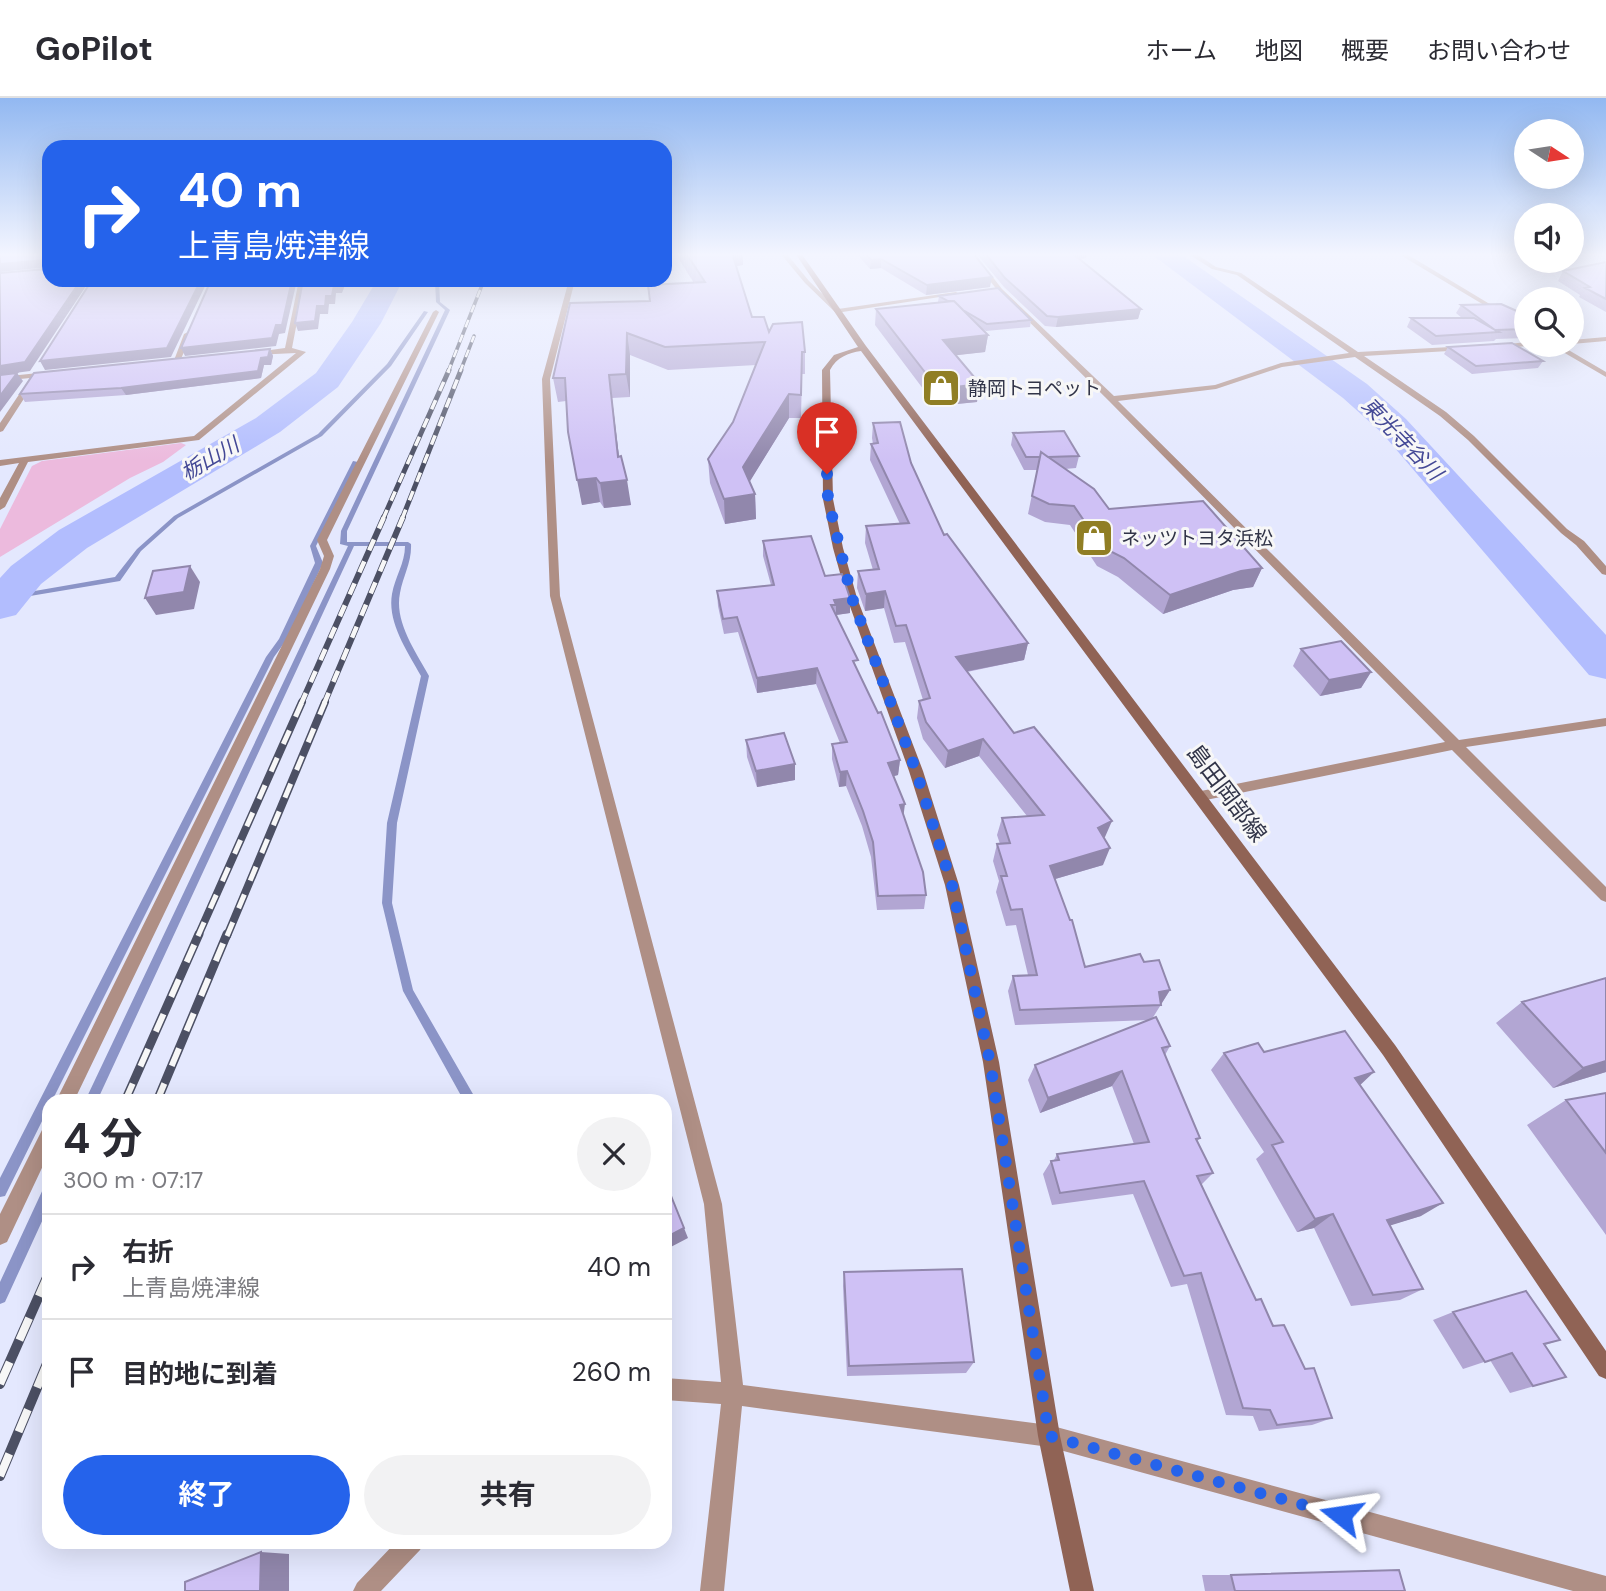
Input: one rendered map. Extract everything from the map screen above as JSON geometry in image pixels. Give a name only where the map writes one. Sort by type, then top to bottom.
[{"type":"main road","name":"島田岡部線","points":[[845,323],[1389,1050],[1606,1370]]},
{"type":"main road","points":[[863,348],[845,352],[830,361],[826,370],[825,448],[828,499],[852,598],[916,771],[952,885],[990,1062],[1049,1436],[1082,1591]]},
{"type":"street","points":[[288,349],[293,323]]},
{"type":"street","points":[[68,1094],[325,569],[329,556],[322,540],[431,323]]},
{"type":"street","points":[[561,323],[546,379],[555,596],[713,1204],[733,1394],[712,1591]]},
{"type":"street","points":[[1034,323],[1606,896]]},
{"type":"street","points":[[1305,323],[1350,355],[1443,414],[1471,438],[1564,531],[1580,543],[1606,572]]},
{"type":"street","points":[[176,361],[191,326]]},
{"type":"street","points":[[1584,341],[1606,340]]},
{"type":"street","points":[[1486,346],[1514,345]]},
{"type":"street","points":[[1112,399],[1190,392],[1216,387],[1281,365],[1350,355],[1473,347]]},
{"type":"street","points":[[0,463],[196,438],[302,352],[288,349],[238,355]]},
{"type":"street","points":[[1575,357],[1606,375]]},
{"type":"street","points":[[163,362],[188,360]]},
{"type":"street","points":[[0,429],[41,365]]},
{"type":"street","points":[[0,379],[60,373]]},
{"type":"street","points":[[0,506],[25,460]]},
{"type":"street","points":[[1201,796],[1453,745],[1606,722]]},
{"type":"street","points":[[0,1235],[42,1148]]},
{"type":"street","points":[[672,1390],[733,1394],[1049,1436],[1606,1588]]},
{"type":"street","points":[[365,1591],[405,1549]]},
{"type":"shaded area","points":[[181,443],[186,445],[163,462],[130,478],[0,557],[0,529],[32,466],[42,461]]},
{"type":"building","points":[[0,323],[52,323],[25,362],[0,366]]},
{"type":"building","points":[[65,323],[180,323],[167,348],[40,361]]},
{"type":"building","points":[[192,323],[283,323],[276,325],[272,338],[181,348]]},
{"type":"building","points":[[566,323],[766,323],[769,332],[773,324],[802,323],[805,352],[802,352],[801,395],[789,394],[743,467],[755,494],[724,499],[708,459],[733,422],[765,342],[665,347],[627,333],[626,374],[609,375],[618,457],[621,456],[627,480],[600,483],[596,478],[577,480],[568,432],[565,378],[553,378]]},
{"type":"building","points":[[887,323],[976,323],[988,335],[943,340],[980,384],[938,389]]},
{"type":"building","points":[[1417,323],[1482,323],[1499,332],[1436,336]]},
{"type":"building","points":[[1485,323],[1514,323],[1514,329],[1495,330]]},
{"type":"building","points":[[1512,343],[1514,357],[1536,357],[1543,361],[1476,366],[1448,347]]},
{"type":"building","points":[[270,349],[268,357],[261,358],[258,371],[121,388],[20,394],[34,373]]},
{"type":"building","points":[[17,373],[0,396],[0,375]]},
{"type":"building","points":[[900,422],[911,463],[944,535],[947,534],[1028,643],[956,657],[1014,733],[1034,727],[1112,821],[1098,828],[1110,848],[1050,866],[1072,920],[1085,967],[1140,954],[1144,962],[1159,960],[1170,990],[1159,992],[1161,1005],[1020,1010],[1013,976],[1037,975],[1022,909],[1011,910],[1001,876],[1007,876],[997,844],[1010,843],[1002,818],[1044,815],[983,739],[948,751],[926,722],[919,701],[930,698],[906,625],[896,626],[885,591],[866,594],[858,571],[879,569],[866,526],[909,523],[871,444],[878,443],[873,423]]},
{"type":"building","points":[[1064,431],[1079,456],[1048,457],[1041,452],[1040,457],[1026,457],[1013,433]]},
{"type":"building","points":[[1041,452],[1094,489],[1109,509],[1203,501],[1262,568],[1241,571],[1170,595],[1124,558],[1102,547],[1074,506],[1049,504],[1032,496]]},
{"type":"building","points":[[811,536],[825,576],[842,574],[850,598],[834,600],[836,605],[831,605],[858,660],[853,661],[878,713],[881,712],[900,760],[888,763],[905,804],[900,805],[923,872],[926,895],[878,896],[873,842],[847,771],[840,772],[832,744],[847,742],[817,668],[757,678],[737,617],[723,619],[717,591],[774,585],[763,541]]},
{"type":"building","points":[[190,566],[184,592],[145,598],[153,571]]},
{"type":"building","points":[[1341,641],[1371,672],[1329,680],[1301,649]]},
{"type":"building","points":[[784,733],[795,764],[756,771],[746,740]]},
{"type":"building","points":[[1606,978],[1606,1061],[1583,1068],[1522,1002]]},
{"type":"building","points":[[1156,1017],[1170,1046],[1162,1048],[1200,1138],[1196,1139],[1213,1173],[1197,1176],[1256,1300],[1261,1299],[1273,1326],[1284,1325],[1305,1369],[1314,1368],[1332,1418],[1277,1425],[1270,1410],[1243,1408],[1201,1273],[1184,1276],[1144,1181],[1060,1193],[1051,1161],[1059,1160],[1057,1154],[1149,1142],[1122,1071],[1048,1098],[1035,1065]]},
{"type":"building","points":[[1345,1031],[1374,1072],[1355,1078],[1443,1203],[1387,1220],[1423,1289],[1373,1295],[1333,1214],[1315,1219],[1272,1145],[1283,1142],[1224,1053],[1258,1043],[1264,1052]]},
{"type":"building","points":[[1606,1093],[1606,1153],[1566,1100]]},
{"type":"building","points":[[672,1198],[684,1228],[672,1234]]},
{"type":"building","points":[[962,1269],[974,1362],[849,1366],[844,1272]]},
{"type":"building","points":[[1526,1291],[1560,1340],[1544,1344],[1566,1377],[1533,1386],[1512,1353],[1485,1362],[1453,1312]]},
{"type":"building","points":[[261,1552],[260,1591],[185,1591],[185,1582]]},
{"type":"building","points":[[1399,1570],[1405,1591],[1235,1591],[1231,1575]]},
{"type":"waterway","name":"栃山川","points":[[0,606],[26,575],[73,539],[268,425],[327,380],[366,323]]},
{"type":"waterway","points":[[6,598],[117,579],[139,550],[176,517],[320,435],[389,365],[419,323]]},
{"type":"waterway","points":[[352,544],[343,544],[344,531],[442,323]]},
{"type":"waterway","name":"東光寺谷川","points":[[1259,323],[1355,391],[1394,426],[1606,664]]},
{"type":"waterway","points":[[49,1094],[270,657],[283,639],[319,563],[313,546],[355,462]]},
{"type":"waterway","points":[[94,1094],[352,544]]},
{"type":"waterway","points":[[352,544],[408,544],[407,558],[396,591],[395,608],[405,638],[425,676],[392,823],[387,903],[408,991],[467,1094]]},
{"type":"waterway","points":[[0,1191],[42,1108]]},
{"type":"waterway","points":[[0,1297],[42,1207]]},
{"type":"railway","points":[[448,372],[467,323]]},
{"type":"railway","points":[[460,372],[474,336]]},
{"type":"railway","points":[[383,519],[449,370]]},
{"type":"railway","points":[[402,519],[461,370]]},
{"type":"railway","points":[[301,704],[384,517]]},
{"type":"railway","points":[[324,704],[403,517]]},
{"type":"railway","points":[[198,936],[302,702]]},
{"type":"railway","points":[[227,936],[325,702]]},
{"type":"railway","points":[[128,1094],[199,934]]},
{"type":"railway","points":[[160,1094],[227,934]]},
{"type":"railway","points":[[0,1384],[42,1289]]},
{"type":"railway","points":[[0,1476],[42,1376]]},
{"type":"place","name":"静岡トヨペット","points":[[941,388]]},
{"type":"place","name":"ネッツトヨタ浜松","points":[[1094,538]]},
{"type":"route","points":[[827,474],[828,499],[852,598],[916,771],[952,885],[990,1062],[1049,1436],[1341,1515]]}]
